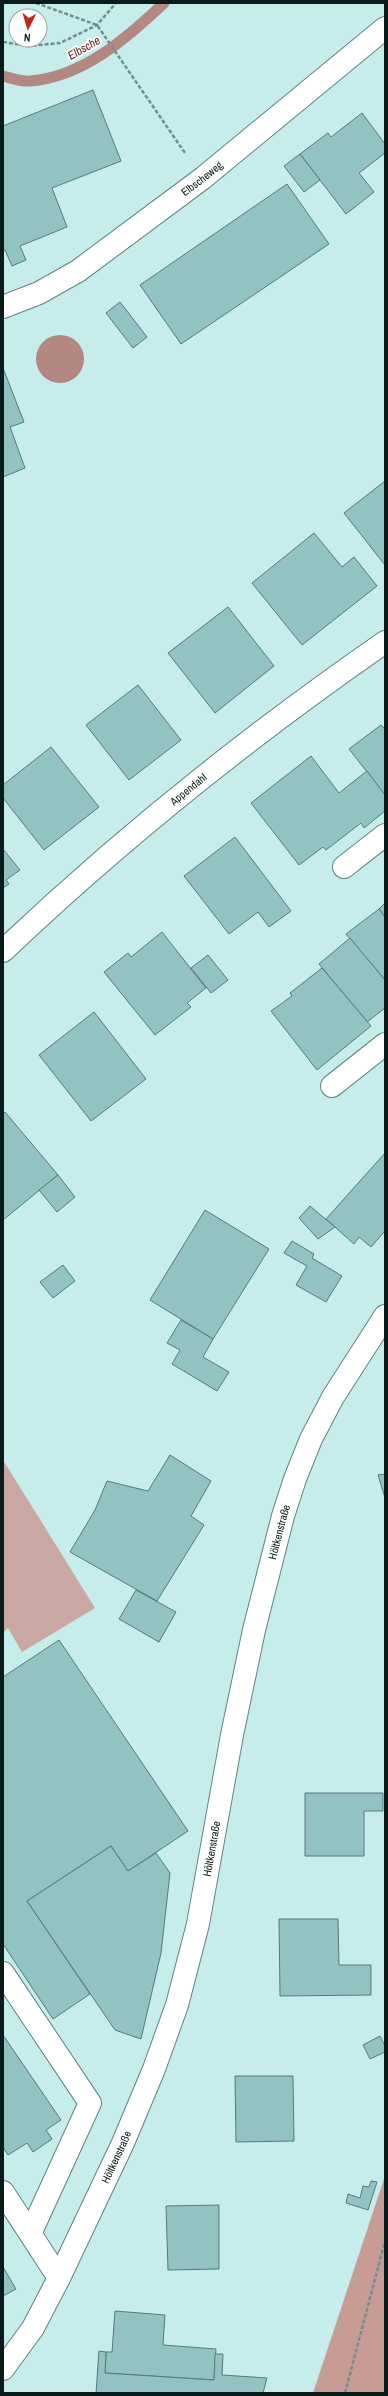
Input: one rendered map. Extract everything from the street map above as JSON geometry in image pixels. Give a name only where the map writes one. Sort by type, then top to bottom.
[{"type":"street","name":"Elbscheweg","points":[[3,307],[39,293],[78,271],[203,178],[385,28]]},
{"type":"street","name":"Appendahl","points":[[3,951],[186,790],[322,686],[385,642]]},
{"type":"street","points":[[344,867],[385,835]]},
{"type":"street","points":[[332,1086],[385,1044]]},
{"type":"street","name":"Höltkenstraße","points":[[3,2369],[33,2328],[60,2278],[123,2143],[154,2069],[177,2005],[198,1924],[232,1735],[254,1630],[294,1480],[311,1439],[333,1397],[385,1316]]},
{"type":"street","points":[[3,1973],[90,2104],[31,2232]]},
{"type":"street","points":[[3,2192],[31,2232],[60,2278]]},
{"type":"path","points":[[36,3],[97,25],[203,178]]},
{"type":"path","points":[[3,42],[29,46],[60,42],[97,25],[116,3]]},
{"type":"path","points":[[345,2393],[385,2241]]},
{"type":"shaded area","points":[[60,335],[69,337],[77,342],[82,350],[84,359],[82,368],[77,376],[69,381],[60,383],[51,381],[43,376],[38,368],[36,359],[38,350],[43,342],[51,337]]},
{"type":"shaded area","points":[[3,1460],[95,1608],[22,1652],[8,1628],[3,1633]]},
{"type":"shaded area","points":[[385,2176],[385,2393],[313,2393]]},
{"type":"building","points":[[93,90],[121,161],[52,188],[67,227],[20,246],[26,260],[12,266],[5,250],[3,251],[3,126]]},
{"type":"building","points":[[362,113],[385,144],[385,153],[359,173],[374,192],[346,214],[300,154],[328,133],[331,137]]},
{"type":"building","points":[[300,154],[320,180],[304,192],[284,166]]},
{"type":"building","points":[[287,184],[329,244],[181,344],[140,285]]},
{"type":"building","points":[[120,302],[147,337],[133,348],[106,313]]},
{"type":"building","points":[[3,368],[24,422],[10,427],[25,468],[3,477]]},
{"type":"building","points":[[385,481],[385,565],[344,513]]},
{"type":"building","points":[[314,533],[342,567],[354,557],[377,586],[302,645],[252,583]]},
{"type":"building","points":[[228,607],[274,666],[215,713],[168,653]]},
{"type":"building","points":[[138,685],[181,740],[129,780],[86,725]]},
{"type":"building","points":[[381,725],[385,729],[385,795],[349,749]]},
{"type":"building","points":[[51,747],[99,807],[44,850],[3,798],[3,785]]},
{"type":"building","points":[[311,756],[339,793],[367,771],[385,795],[385,811],[364,828],[361,823],[326,850],[323,847],[299,865],[251,803]]},
{"type":"building","points":[[235,837],[291,911],[269,927],[258,912],[229,934],[184,876]]},
{"type":"building","points":[[3,849],[20,870],[6,880],[9,884],[3,888]]},
{"type":"building","points":[[385,903],[385,917],[379,909]]},
{"type":"building","points":[[379,909],[385,917],[385,980],[346,934]]},
{"type":"building","points":[[162,932],[206,988],[187,1003],[191,1007],[155,1035],[104,972],[128,953],[131,957]]},
{"type":"building","points":[[350,938],[385,980],[385,1008],[367,1022],[319,964]]},
{"type":"building","points":[[208,955],[228,980],[211,993],[191,968]]},
{"type":"building","points":[[322,968],[371,1026],[317,1070],[271,1011],[292,996],[290,993]]},
{"type":"building","points":[[94,1012],[146,1079],[91,1121],[39,1055]]},
{"type":"building","points":[[5,1112],[58,1175],[3,1220],[3,1114]]},
{"type":"building","points":[[385,1153],[385,1231],[371,1247],[359,1237],[354,1244],[326,1219]]},
{"type":"building","points":[[58,1175],[75,1197],[57,1212],[39,1190]]},
{"type":"building","points":[[310,1206],[335,1227],[318,1239],[299,1218]]},
{"type":"building","points":[[205,1210],[269,1249],[213,1339],[150,1300]]},
{"type":"building","points":[[292,1241],[314,1254],[312,1258],[342,1276],[326,1302],[296,1285],[307,1266],[284,1253]]},
{"type":"building","points":[[63,1265],[75,1281],[53,1298],[40,1282]]},
{"type":"building","points":[[181,1320],[213,1339],[203,1357],[229,1372],[217,1391],[172,1364],[180,1350],[167,1343]]},
{"type":"building","points":[[170,1455],[211,1481],[191,1516],[204,1525],[157,1601],[70,1552],[95,1510],[107,1481],[148,1491]]},
{"type":"building","points":[[385,1474],[385,1498],[378,1475]]},
{"type":"building","points":[[136,1590],[176,1612],[159,1642],[119,1619]]},
{"type":"building","points":[[59,1640],[188,1831],[128,1871],[111,1846],[27,1901],[90,1994],[53,2019],[3,1944],[3,1677]]},
{"type":"building","points":[[305,1793],[383,1793],[383,1811],[364,1811],[364,1856],[305,1856]]},
{"type":"building","points":[[111,1846],[128,1871],[156,1853],[170,1873],[161,1953],[141,2039],[115,2030],[27,1901]]},
{"type":"building","points":[[279,1919],[338,1919],[339,1965],[371,1965],[371,1995],[280,1996]]},
{"type":"building","points":[[3,2035],[61,2120],[46,2130],[52,2139],[33,2152],[27,2143],[8,2155],[3,2147]]},
{"type":"building","points":[[380,2036],[385,2046],[385,2052],[370,2059],[363,2045]]},
{"type":"building","points":[[235,2076],[293,2076],[294,2141],[236,2142]]},
{"type":"building","points":[[371,2181],[377,2182],[368,2210],[346,2203],[348,2194],[360,2198],[363,2186],[369,2187]]},
{"type":"building","points":[[219,2205],[219,2269],[168,2270],[166,2206]]},
{"type":"building","points":[[3,2267],[16,2289],[3,2296]]},
{"type":"building","points":[[115,2311],[165,2315],[163,2345],[216,2349],[214,2380],[105,2373],[106,2352],[112,2352]]},
{"type":"building","points":[[99,2351],[106,2352],[105,2373],[214,2380],[215,2354],[223,2354],[222,2375],[267,2378],[263,2393],[96,2393]]},
{"type":"waterway","name":"Elbsche","points":[[3,76],[30,81],[49,78],[86,64],[119,42],[164,3]]}]
